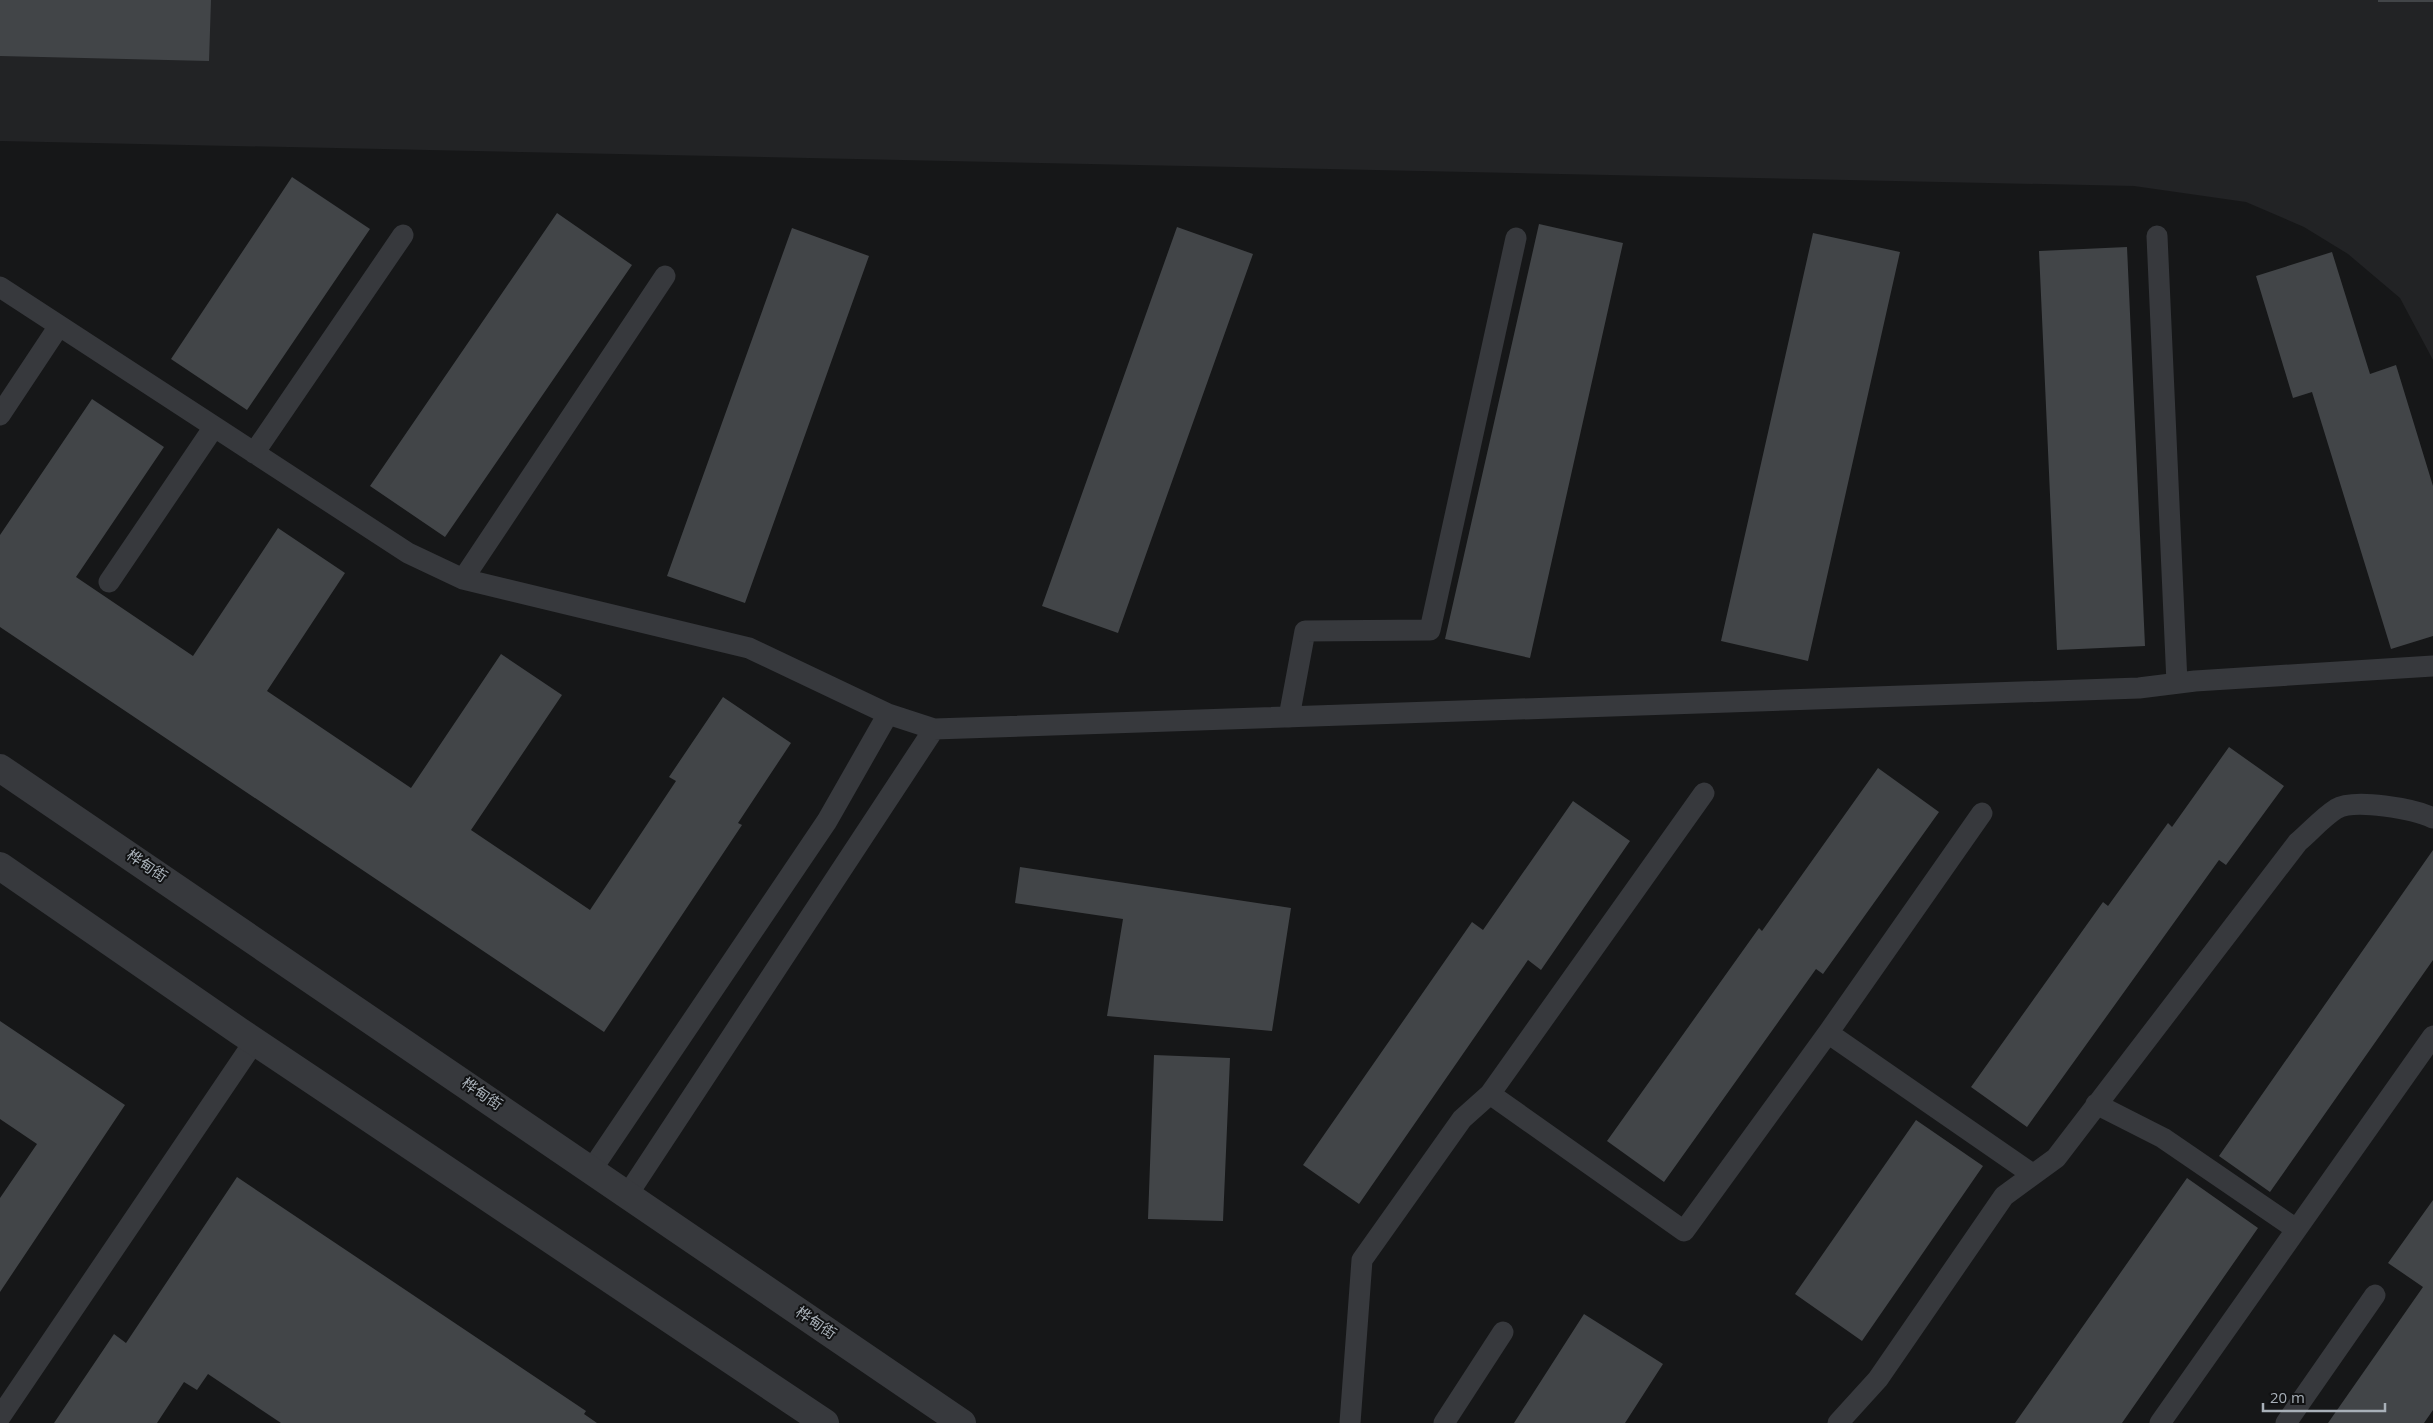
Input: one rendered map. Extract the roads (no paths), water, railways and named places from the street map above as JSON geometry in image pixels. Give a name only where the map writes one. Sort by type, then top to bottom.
[{"type":"street","name":"桦甸街","points":[[0,768],[592,1169],[962,1423]]},
{"type":"street","points":[[0,866],[254,1042],[825,1423]]},
{"type":"lane","points":[[254,453],[403,236]]},
{"type":"lane","points":[[2157,236],[2177,683]]},
{"type":"lane","points":[[1289,717],[1306,631],[1430,630],[1516,238]]},
{"type":"lane","points":[[463,578],[665,276]]},
{"type":"lane","points":[[0,287],[408,553],[463,578],[749,648],[888,714],[934,729],[2139,688],[2177,683],[2433,666]]},
{"type":"lane","points":[[0,415],[60,326]]},
{"type":"lane","points":[[109,582],[214,427]]},
{"type":"lane","points":[[592,1169],[828,821],[888,714]]},
{"type":"lane","points":[[628,1194],[934,729]]},
{"type":"lane","points":[[1350,1423],[1362,1260],[1462,1119],[1490,1094],[1704,793]]},
{"type":"lane","points":[[1847,1421],[2004,1196],[2056,1158],[2298,842],[2337,808],[2371,804],[2420,812],[2433,818]]},
{"type":"lane","points":[[1490,1094],[1684,1232],[1828,1033],[1982,813]]},
{"type":"lane","points":[[1828,1033],[2032,1174]]},
{"type":"lane","points":[[2160,1423],[2433,1037]]},
{"type":"lane","points":[[0,1417],[254,1042]]},
{"type":"lane","points":[[2096,1104],[2163,1138],[2296,1229]]},
{"type":"lane","points":[[2286,1423],[2375,1295]]},
{"type":"lane","points":[[1444,1423],[1503,1332]]}]
